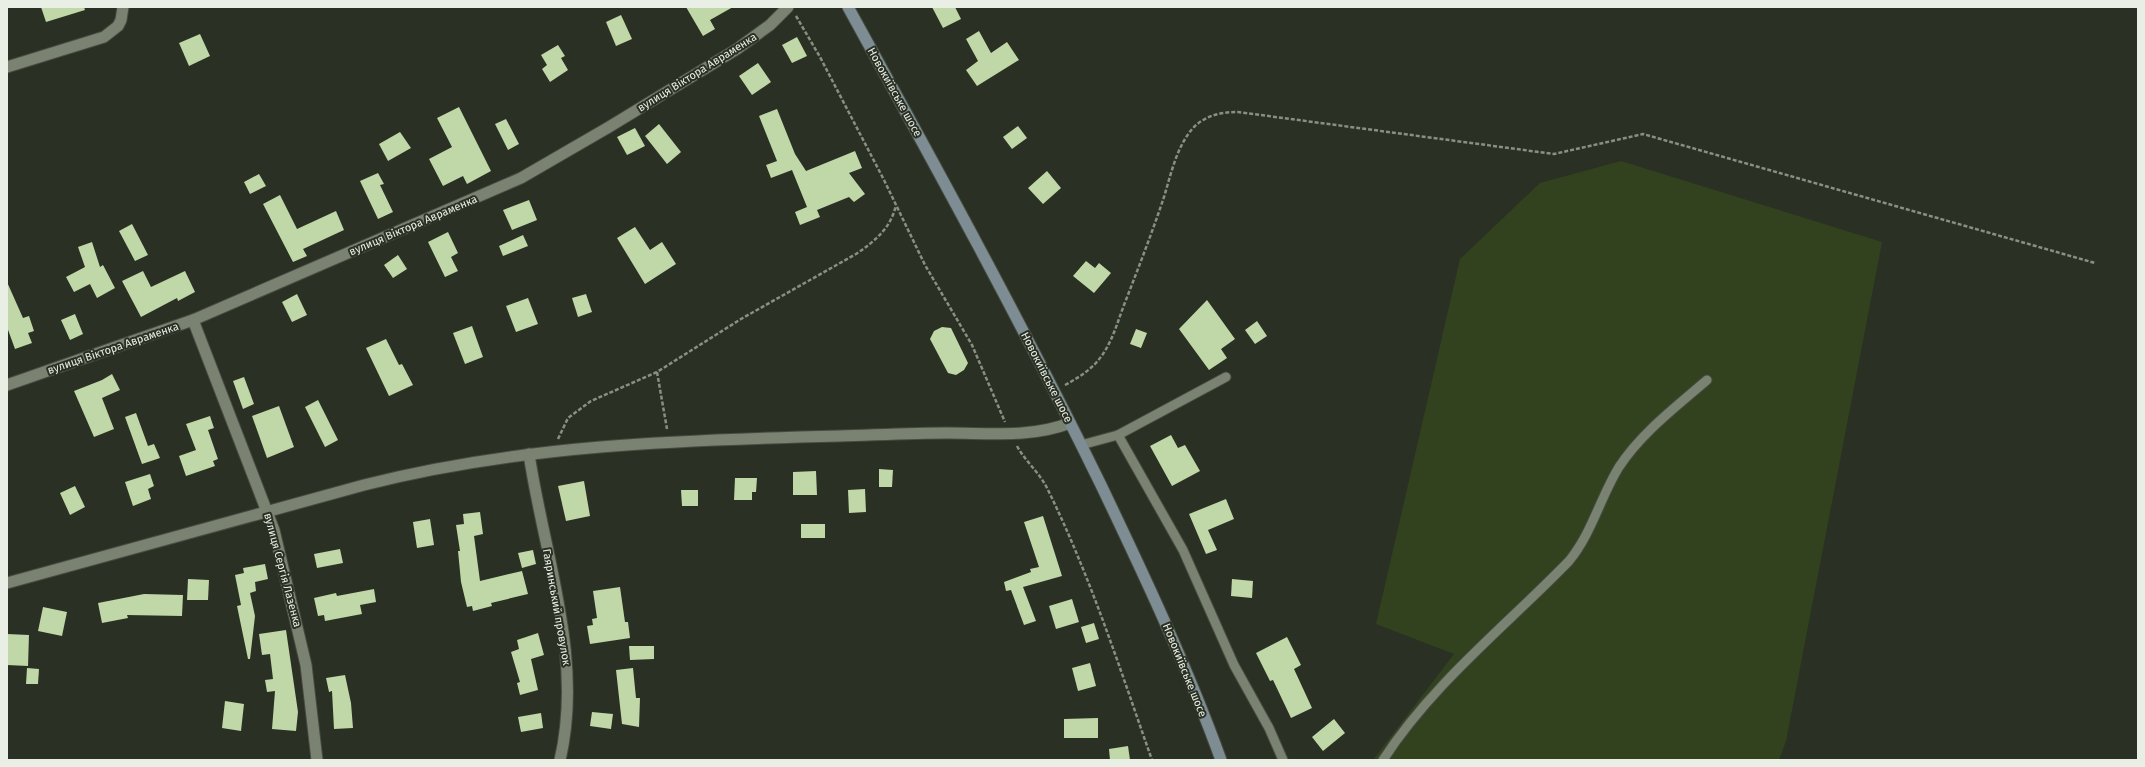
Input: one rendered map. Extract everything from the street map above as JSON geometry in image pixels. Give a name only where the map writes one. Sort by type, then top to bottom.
[{"type":"main road","name":"Новокиївське шосе","points":[[848,7],[946,184],[1081,445],[1158,604],[1221,760]]},
{"type":"street","points":[[7,67],[104,37],[118,26],[121,20],[123,7]]},
{"type":"street","name":"вулиця Віктора Авраменка","points":[[7,385],[193,320],[268,286],[491,192],[527,175],[609,127],[737,48],[791,10]]},
{"type":"street","name":"вулиця Сергія Лазенка","points":[[193,320],[268,511],[278,546],[306,665],[318,760]]},
{"type":"street","points":[[7,583],[411,473],[529,454],[670,442],[921,433],[1011,434],[1046,431],[1070,423]]},
{"type":"street","name":"Гаяринський провулок","points":[[529,454],[561,623],[569,675],[566,731],[560,760]]},
{"type":"lane","points":[[1081,445],[1118,435],[1226,377]]},
{"type":"lane","points":[[1383,760],[1394,743],[1447,679],[1569,561],[1586,539],[1609,485],[1625,459],[1659,422],[1707,380]]},
{"type":"lane","points":[[1118,435],[1184,550],[1234,664],[1269,728],[1283,760]]},
{"type":"path","points":[[791,10],[820,57],[925,265],[972,345],[1011,434],[1024,457],[1043,480],[1064,526],[1100,615],[1152,760]]},
{"type":"path","points":[[1054,392],[1088,371],[1099,359],[1111,341],[1140,268],[1181,147],[1186,137],[1200,122],[1216,114],[1226,112],[1238,112],[1554,154],[1643,134],[2095,263]]},
{"type":"path","points":[[556,451],[563,427],[568,418],[577,410],[590,401],[657,372],[719,332],[865,248],[887,228],[894,215],[896,205]]},
{"type":"path","points":[[657,372],[663,414],[670,442]]},
{"type":"green space","points":[[1621,161],[1882,242],[1786,741],[1779,760],[1373,760],[1454,654],[1376,624],[1460,259],[1540,183]]},
{"type":"building","points":[[41,7],[84,7],[85,10],[46,22]]},
{"type":"building","points":[[686,7],[733,7],[710,20],[715,29],[703,36]]},
{"type":"building","points":[[932,7],[955,7],[961,19],[943,28]]},
{"type":"building","points":[[621,15],[632,39],[616,46],[606,22]]},
{"type":"building","points":[[979,31],[991,53],[1007,42],[1019,60],[977,86],[966,70],[978,61],[966,39]]},
{"type":"building","points":[[200,34],[210,56],[189,66],[179,43]]},
{"type":"building","points":[[797,37],[807,56],[792,63],[782,45]]},
{"type":"building","points":[[558,45],[565,56],[561,58],[568,70],[550,82],[542,69],[547,65],[541,55]]},
{"type":"building","points":[[758,63],[771,82],[752,95],[739,76]]},
{"type":"building","points":[[459,107],[491,171],[467,184],[463,176],[443,186],[429,159],[452,147],[437,118]]},
{"type":"building","points":[[777,109],[795,154],[806,171],[855,151],[862,168],[849,173],[865,194],[854,202],[849,197],[817,210],[820,217],[800,225],[795,212],[807,207],[792,170],[771,178],[766,165],[777,161],[759,116]]},
{"type":"building","points":[[506,119],[519,144],[508,150],[495,124]]},
{"type":"building","points":[[659,124],[681,152],[667,164],[645,136]]},
{"type":"building","points":[[1018,126],[1027,138],[1012,149],[1003,137]]},
{"type":"building","points":[[635,128],[645,146],[627,155],[617,137]]},
{"type":"building","points":[[400,132],[411,148],[388,161],[379,144]]},
{"type":"building","points":[[1047,171],[1061,188],[1043,204],[1028,188]]},
{"type":"building","points":[[378,173],[384,184],[380,185],[393,212],[378,219],[360,181]]},
{"type":"building","points":[[259,174],[266,186],[250,194],[244,182]]},
{"type":"building","points":[[280,195],[297,229],[336,211],[344,230],[303,249],[307,256],[293,262],[263,204]]},
{"type":"building","points":[[529,200],[537,220],[512,230],[503,210]]},
{"type":"building","points":[[132,224],[148,255],[135,261],[119,231]]},
{"type":"building","points":[[635,227],[650,250],[662,242],[676,264],[645,284],[617,238]]},
{"type":"building","points":[[448,232],[458,253],[451,257],[458,271],[445,277],[428,242]]},
{"type":"building","points":[[523,235],[528,246],[503,256],[499,246]]},
{"type":"building","points":[[92,242],[100,267],[103,265],[115,288],[97,298],[90,284],[74,292],[66,277],[85,267],[78,247]]},
{"type":"building","points":[[398,255],[407,269],[393,278],[384,265]]},
{"type":"building","points":[[1086,261],[1095,268],[1099,263],[1111,273],[1094,293],[1073,276]]},
{"type":"building","points":[[143,271],[151,287],[185,271],[195,292],[178,301],[177,298],[141,317],[122,281]]},
{"type":"building","points":[[7,282],[23,318],[29,316],[34,331],[28,333],[32,343],[15,349],[7,327]]},
{"type":"building","points":[[297,294],[307,315],[292,322],[282,302]]},
{"type":"building","points":[[586,294],[592,312],[578,317],[572,298]]},
{"type":"building","points":[[528,298],[538,324],[516,332],[506,306]]},
{"type":"building","points":[[1207,300],[1235,339],[1221,349],[1227,358],[1209,370],[1179,329]]},
{"type":"building","points":[[75,314],[83,334],[70,340],[61,320]]},
{"type":"building","points":[[1257,321],[1267,336],[1255,344],[1245,330]]},
{"type":"building","points":[[472,326],[483,357],[465,364],[453,333]]},
{"type":"building","points":[[942,327],[951,328],[968,363],[964,370],[956,375],[948,373],[930,339],[934,331]]},
{"type":"building","points":[[1136,329],[1147,333],[1141,348],[1130,344]]},
{"type":"building","points":[[386,339],[399,365],[402,364],[413,385],[389,396],[366,348]]},
{"type":"building","points":[[112,374],[120,390],[102,398],[114,429],[94,437],[74,391],[102,380]]},
{"type":"building","points":[[244,377],[254,404],[243,409],[233,381]]},
{"type":"building","points":[[318,400],[338,440],[325,447],[305,407]]},
{"type":"building","points":[[279,406],[294,447],[267,458],[252,416]]},
{"type":"building","points":[[136,413],[148,446],[154,444],[160,458],[142,464],[125,417]]},
{"type":"building","points":[[210,416],[214,428],[208,430],[218,459],[213,461],[215,466],[186,476],[179,456],[196,450],[186,424]]},
{"type":"building","points":[[1171,435],[1178,448],[1185,445],[1200,471],[1172,486],[1150,446]]},
{"type":"building","points":[[879,469],[893,470],[892,487],[879,487]]},
{"type":"building","points":[[816,471],[817,495],[793,495],[793,472]]},
{"type":"building","points":[[150,474],[154,486],[148,489],[151,499],[133,506],[125,482]]},
{"type":"building","points":[[735,478],[757,478],[756,492],[752,492],[752,500],[734,500]]},
{"type":"building","points":[[584,481],[590,516],[566,521],[558,486]]},
{"type":"building","points":[[75,486],[85,507],[70,515],[60,493]]},
{"type":"building","points":[[865,489],[866,512],[849,513],[848,490]]},
{"type":"building","points":[[681,490],[698,490],[698,506],[682,506]]},
{"type":"building","points":[[1226,499],[1234,519],[1208,530],[1217,550],[1206,554],[1189,514]]},
{"type":"building","points":[[480,512],[483,534],[474,536],[480,581],[522,571],[528,594],[491,603],[492,606],[473,611],[472,606],[467,607],[461,582],[458,551],[460,551],[456,525],[464,524],[463,514]]},
{"type":"building","points":[[1043,516],[1062,576],[1023,587],[1036,621],[1024,625],[1011,590],[1006,591],[1004,582],[1031,572],[1030,569],[1039,567],[1024,522]]},
{"type":"building","points":[[430,519],[434,545],[417,548],[413,522]]},
{"type":"building","points":[[801,524],[825,524],[825,538],[801,538]]},
{"type":"building","points":[[340,549],[343,563],[317,568],[314,554]]},
{"type":"building","points":[[533,550],[536,564],[522,568],[518,553]]},
{"type":"building","points":[[265,564],[268,579],[255,582],[256,591],[250,593],[255,616],[250,659],[248,659],[237,606],[241,605],[235,575],[244,573],[243,568]]},
{"type":"building","points":[[188,579],[209,580],[208,600],[187,600]]},
{"type":"building","points":[[1232,579],[1253,581],[1252,598],[1231,596]]},
{"type":"building","points":[[620,587],[625,622],[628,622],[630,638],[590,644],[587,626],[593,625],[592,619],[597,618],[593,591]]},
{"type":"building","points":[[374,589],[376,602],[360,605],[362,614],[325,621],[324,615],[318,616],[314,598],[336,593],[337,596]]},
{"type":"building","points":[[144,594],[183,595],[182,616],[127,615],[128,618],[102,623],[98,603]]},
{"type":"building","points":[[1072,599],[1079,622],[1056,629],[1049,606]]},
{"type":"building","points":[[43,607],[67,612],[62,636],[38,631]]},
{"type":"building","points":[[1094,623],[1099,639],[1086,643],[1081,627]]},
{"type":"building","points":[[286,630],[298,712],[296,731],[272,729],[275,691],[267,692],[265,680],[273,679],[270,654],[262,655],[259,634]]},
{"type":"building","points":[[538,633],[544,655],[531,659],[538,690],[520,695],[517,683],[520,682],[511,652],[519,649],[517,640]]},
{"type":"building","points":[[7,634],[29,635],[28,666],[7,665]]},
{"type":"building","points":[[1287,637],[1301,665],[1294,669],[1312,708],[1291,718],[1273,680],[1270,681],[1256,653]]},
{"type":"building","points":[[629,646],[654,646],[654,659],[630,660]]},
{"type":"building","points":[[1090,663],[1096,686],[1078,691],[1072,668]]},
{"type":"building","points":[[27,668],[39,669],[38,684],[26,684]]},
{"type":"building","points":[[633,668],[636,698],[640,698],[639,727],[622,724],[616,670]]},
{"type":"building","points":[[345,675],[351,703],[353,728],[334,729],[332,691],[329,692],[326,678]]},
{"type":"building","points":[[225,701],[244,704],[241,731],[222,728]]},
{"type":"building","points":[[592,712],[613,714],[611,729],[590,726]]},
{"type":"building","points":[[541,713],[543,728],[521,732],[518,717]]},
{"type":"building","points":[[1098,718],[1098,738],[1064,738],[1064,719]]},
{"type":"building","points":[[1334,719],[1345,733],[1323,751],[1312,737]]},
{"type":"building","points":[[1128,746],[1130,760],[1110,760],[1109,749]]}]
